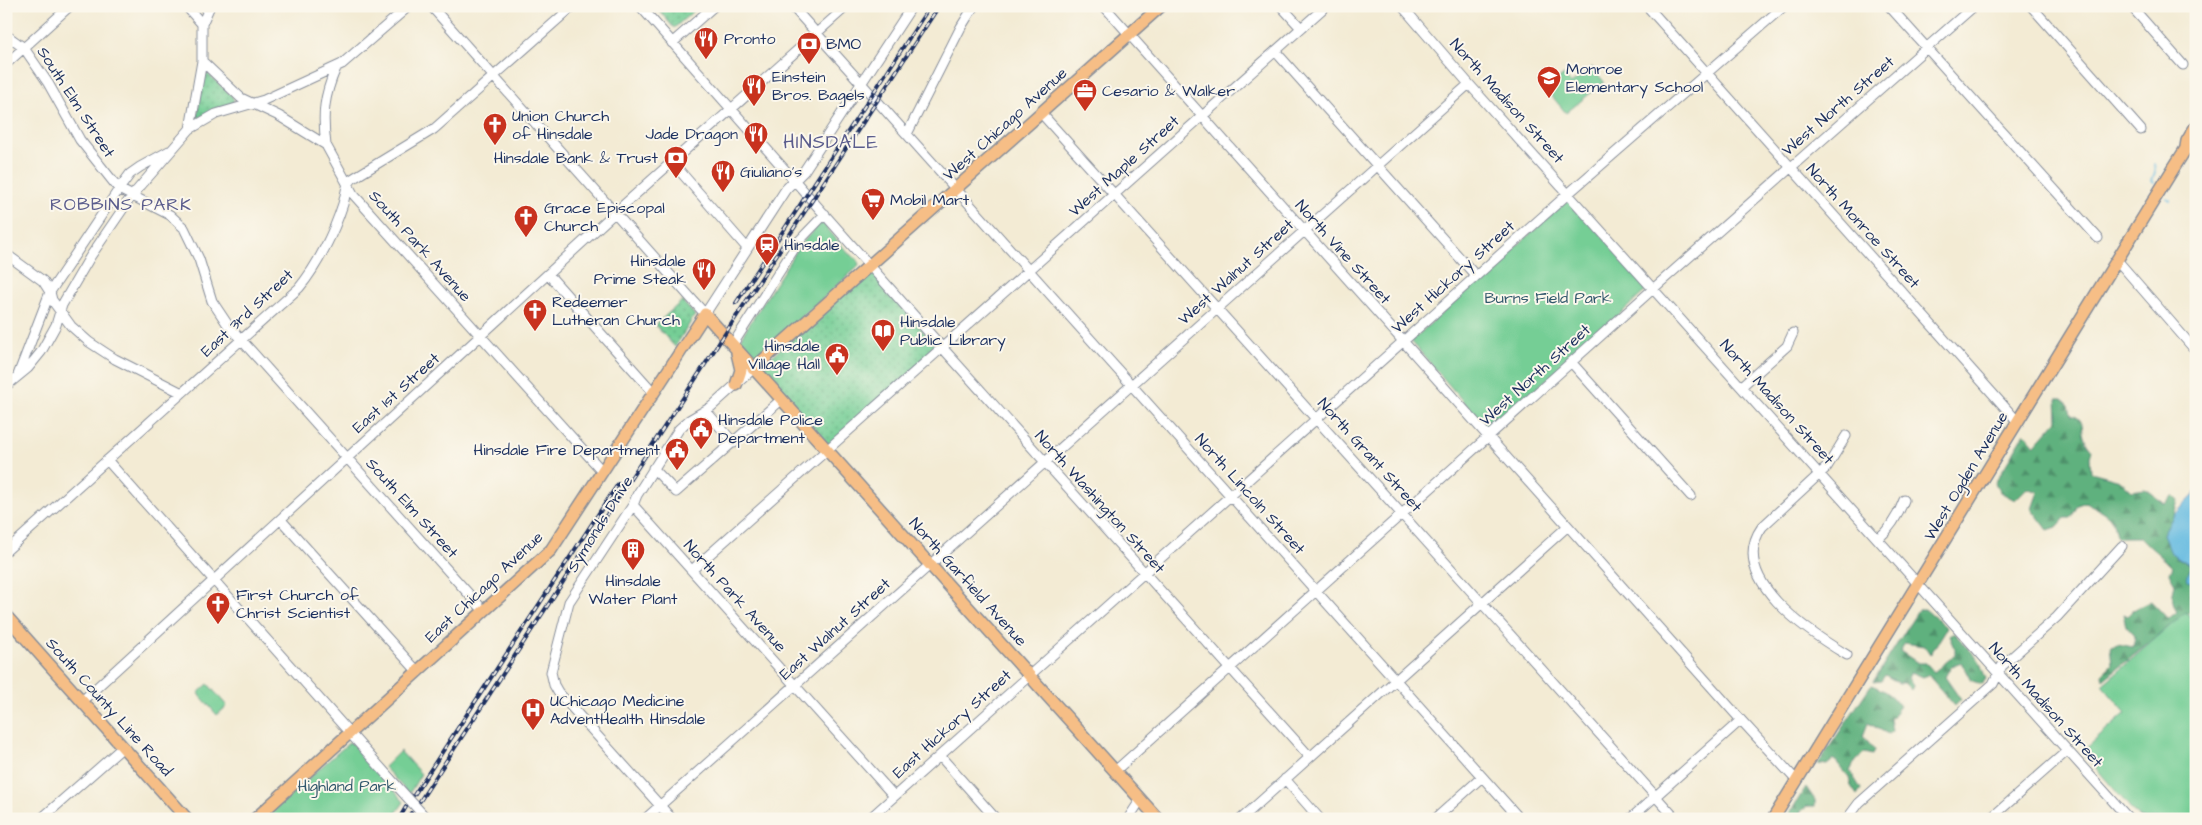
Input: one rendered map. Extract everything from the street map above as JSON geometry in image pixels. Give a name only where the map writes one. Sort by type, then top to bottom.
[{"type":"main road","name":"West Chicago Avenue","points":[[870,265],[1161,6]]},
{"type":"main road","name":"West Ogden Avenue","points":[[2185,150],[2187,140],[2196,126]]},
{"type":"main road","name":"West Ogden Avenue","points":[[1773,819],[2185,150],[2196,139]]},
{"type":"main road","points":[[753,369],[870,265]]},
{"type":"main road","name":"North Garfield Avenue","points":[[705,314],[1158,819]]},
{"type":"main road","name":"East Chicago Avenue","points":[[255,819],[551,550],[705,314]]},
{"type":"main road","points":[[733,344],[741,366],[736,385]]},
{"type":"main road","name":"South County Line Road","points":[[6,616],[123,747],[181,817]]},
{"type":"street","points":[[6,64],[70,6]]},
{"type":"street","points":[[186,6],[202,24]]},
{"type":"street","points":[[190,129],[202,61],[202,24],[210,6]]},
{"type":"street","points":[[6,386],[17,378],[41,352],[69,292],[90,257],[131,197],[190,129],[216,114],[281,93],[336,68],[348,61],[408,6]]},
{"type":"street","points":[[431,6],[705,314],[786,189],[804,171],[912,6]]},
{"type":"street","points":[[347,185],[361,173],[434,129],[573,6]]},
{"type":"street","name":"North Washington Street","points":[[640,6],[942,348],[1310,757]]},
{"type":"street","points":[[672,43],[714,6]]},
{"type":"street","name":"North Lincoln Street","points":[[792,6],[1520,819]]},
{"type":"street","name":"East 1st Street","points":[[82,701],[615,213],[847,6]]},
{"type":"street","points":[[907,134],[961,27],[974,6]]},
{"type":"street","name":"North Vine Street","points":[[1104,6],[1797,781]]},
{"type":"street","points":[[1281,6],[1301,28]]},
{"type":"street","name":"West Maple Street","points":[[692,570],[1326,6]]},
{"type":"street","name":"North Madison Street","points":[[1402,6],[1469,84],[1569,193],[2129,819]]},
{"type":"street","name":"North Monroe Street","points":[[1646,6],[2018,422]]},
{"type":"street","name":"West Hickory Street","points":[[1144,572],[1569,193],[1784,6]]},
{"type":"street","points":[[1889,6],[2098,238]]},
{"type":"street","name":"West North Street","points":[[1115,771],[1654,288],[1974,6]]},
{"type":"street","points":[[2031,6],[2141,130]]},
{"type":"street","points":[[2130,6],[2183,65]]},
{"type":"street","name":"South Elm Street","points":[[6,35],[24,48],[48,83],[80,140],[118,189],[170,215],[184,228],[199,260],[212,301],[218,312],[484,611]]},
{"type":"street","points":[[1275,51],[1476,276]]},
{"type":"street","points":[[202,61],[241,98],[250,104],[279,116],[326,145]]},
{"type":"street","points":[[326,145],[324,104],[336,68]]},
{"type":"street","name":"West Walnut Street","points":[[1044,462],[1469,84]]},
{"type":"street","name":"North Grant Street","points":[[1041,113],[1676,819]]},
{"type":"street","name":"South Park Avenue","points":[[326,145],[347,185],[360,202],[603,472]]},
{"type":"street","points":[[17,378],[50,292],[118,189],[140,166],[172,150]]},
{"type":"street","points":[[672,162],[747,248]]},
{"type":"street","name":"East 3rd Street","points":[[6,551],[304,283],[324,248],[343,203],[347,185]]},
{"type":"street","points":[[733,344],[799,241],[825,214]]},
{"type":"street","points":[[6,254],[34,273],[50,292],[52,300],[71,326],[102,351],[182,393]]},
{"type":"street","points":[[2117,260],[2196,351]]},
{"type":"street","points":[[548,274],[654,394]]},
{"type":"street","points":[[1742,386],[1787,346],[1792,333]]},
{"type":"street","points":[[1571,362],[1691,496]]},
{"type":"street","name":"Symonds Drive","points":[[672,819],[586,724],[554,685],[551,672],[552,666],[569,602],[633,505],[653,468],[688,420],[706,411],[753,369]]},
{"type":"street","points":[[653,468],[676,492],[781,400]]},
{"type":"street","points":[[706,411],[734,442]]},
{"type":"street","points":[[1846,436],[1833,460],[1762,527],[1754,543],[1753,561],[1759,578],[1784,608],[1811,632],[1847,655]]},
{"type":"street","points":[[106,460],[427,819]]},
{"type":"street","name":"East Walnut Street","points":[[645,819],[1044,462]]},
{"type":"street","points":[[1878,539],[1892,525],[1899,514],[1904,500]]},
{"type":"street","name":"North Park Avenue","points":[[633,505],[894,796]]},
{"type":"street","points":[[281,520],[418,672]]},
{"type":"street","points":[[1241,819],[1568,526]]},
{"type":"street","points":[[1848,819],[1859,803],[1993,684],[2002,666],[2057,617],[2122,546]]},
{"type":"street","name":"East Hickory Street","points":[[869,819],[1144,572]]},
{"type":"street","points":[[1630,819],[1741,720]]},
{"type":"street","points":[[41,819],[123,747]]},
{"type":"street","points":[[1990,819],[2067,751]]},
{"type":"street","points":[[940,756],[996,819]]},
{"type":"street","points":[[1435,819],[1482,777]]},
{"type":"street","points":[[1285,779],[1320,819]]},
{"type":"street","points":[[1128,819],[1141,799]]},
{"type":"green space","points":[[655,6],[699,6],[674,28]]},
{"type":"green space","points":[[1592,67],[1604,82],[1566,113],[1546,89],[1564,75],[1571,84]]},
{"type":"green space","points":[[207,73],[232,96],[234,101],[231,105],[197,118],[204,74]]},
{"type":"green space","name":"Burns Field Park","points":[[1570,198],[1649,288],[1489,431],[1411,341]]},
{"type":"green space","points":[[821,221],[848,253],[858,260],[859,266],[757,357],[752,357],[738,342],[798,248]]},
{"type":"green space","points":[[870,270],[938,348],[829,445],[760,367]]},
{"type":"green space","points":[[682,301],[695,315],[675,347],[655,325]]},
{"type":"green space","points":[[2057,399],[2062,399],[2069,405],[2071,415],[2081,422],[2084,435],[2092,450],[2090,457],[2091,472],[2120,480],[2132,491],[2145,489],[2165,504],[2173,495],[2178,500],[2174,515],[2163,534],[2176,557],[2192,566],[2191,583],[2196,583],[2196,620],[2190,613],[2185,614],[2103,680],[2102,674],[2112,664],[2110,646],[2118,644],[2133,647],[2135,636],[2126,626],[2123,614],[2128,616],[2135,609],[2151,601],[2168,619],[2177,612],[2173,598],[2175,584],[2169,573],[2172,567],[2140,537],[2117,537],[2110,518],[2104,512],[2085,502],[2078,505],[2071,518],[2065,518],[2057,527],[2048,530],[2032,509],[2038,492],[2027,488],[2015,500],[2000,492],[1995,483],[2025,433],[2035,445],[2058,419]]},
{"type":"green space","points":[[1919,609],[1925,609],[1947,628],[1930,655],[1924,646],[1905,643],[1900,651],[1918,663],[1926,663],[1934,672],[1955,655],[1955,648],[1950,636],[1954,633],[1979,660],[1986,679],[1982,684],[1972,681],[1962,662],[1952,667],[1945,677],[1961,700],[1955,706],[1928,675],[1923,677],[1911,672],[1908,678],[1913,686],[1911,690],[1904,683],[1899,683],[1885,675],[1881,681],[1873,682]]},
{"type":"green space","points":[[2186,612],[2196,623],[2196,819],[2140,819],[2082,752],[2126,713],[2102,685]]},
{"type":"green space","points":[[208,684],[227,706],[217,715],[198,693]]},
{"type":"green space","points":[[1871,685],[1887,693],[1900,706],[1890,719],[1892,731],[1888,734],[1868,723],[1863,736],[1874,750],[1872,755],[1864,753],[1856,760],[1850,771],[1861,789],[1857,795],[1851,786],[1849,777],[1834,759],[1827,765],[1818,764]]},
{"type":"green space","name":"Highland Park","points":[[350,742],[355,745],[404,802],[392,819],[261,819]]},
{"type":"green space","points":[[400,751],[421,774],[409,794],[384,767]]},
{"type":"green space","points":[[1806,787],[1815,800],[1815,806],[1808,806],[1800,812],[1806,819],[1786,819]]},
{"type":"water","points":[[2196,490],[2196,583],[2187,581],[2192,566],[2171,553],[2163,534],[2174,515],[2193,496]]},
{"type":"waterway","points":[[2154,164],[2155,173],[2152,181],[2154,183]]},
{"type":"waterway","points":[[2166,198],[2170,200]]},
{"type":"railway","points":[[736,303],[930,6]]},
{"type":"railway","points":[[420,801],[939,6]]},
{"type":"railway","points":[[414,795],[618,484]]},
{"type":"railway","points":[[399,819],[406,807]]},
{"type":"railway","points":[[408,819],[411,813]]},
{"type":"place","name":"Pronto","points":[[706,60]]},
{"type":"place","name":"BMO","points":[[809,65]]},
{"type":"place","name":"Monroe Elementary School","points":[[1549,99]]},
{"type":"place","name":"Einstein Bros. Bagels","points":[[754,107]]},
{"type":"place","name":"Cesario & Walker","points":[[1085,112]]},
{"type":"place","name":"Union Church of Hinsdale","points":[[495,146]]},
{"type":"place","name":"Jade Dragon","points":[[756,155]]},
{"type":"place","name":"Hinsdale Bank & Trust","points":[[676,179]]},
{"type":"place","name":"Giuliano's","points":[[723,193]]},
{"type":"place","name":"Mobil Mart","points":[[873,221]]},
{"type":"place","name":"Grace Episcopal Church","points":[[526,238]]},
{"type":"place","name":"Hinsdale","points":[[767,266]]},
{"type":"place","name":"Hinsdale Prime Steak","points":[[704,291]]},
{"type":"place","name":"Redeemer Lutheran Church","points":[[535,332]]},
{"type":"place","name":"Hinsdale Public Library","points":[[883,352]]},
{"type":"place","name":"Hinsdale Village Hall","points":[[837,376]]},
{"type":"place","name":"Hinsdale Police Department","points":[[701,450]]},
{"type":"place","name":"Hinsdale Fire Department","points":[[677,471]]},
{"type":"place","name":"Hinsdale Water Plant","points":[[633,571]]},
{"type":"place","name":"First Church of Christ Scientist","points":[[218,625]]},
{"type":"place","name":"UChicago Medicine AdventHealth Hinsdale","points":[[533,731]]},
{"type":"district","name":"HINSDALE","points":[[831,142]]},
{"type":"district","name":"ROBBINS PARK","points":[[121,204]]}]
